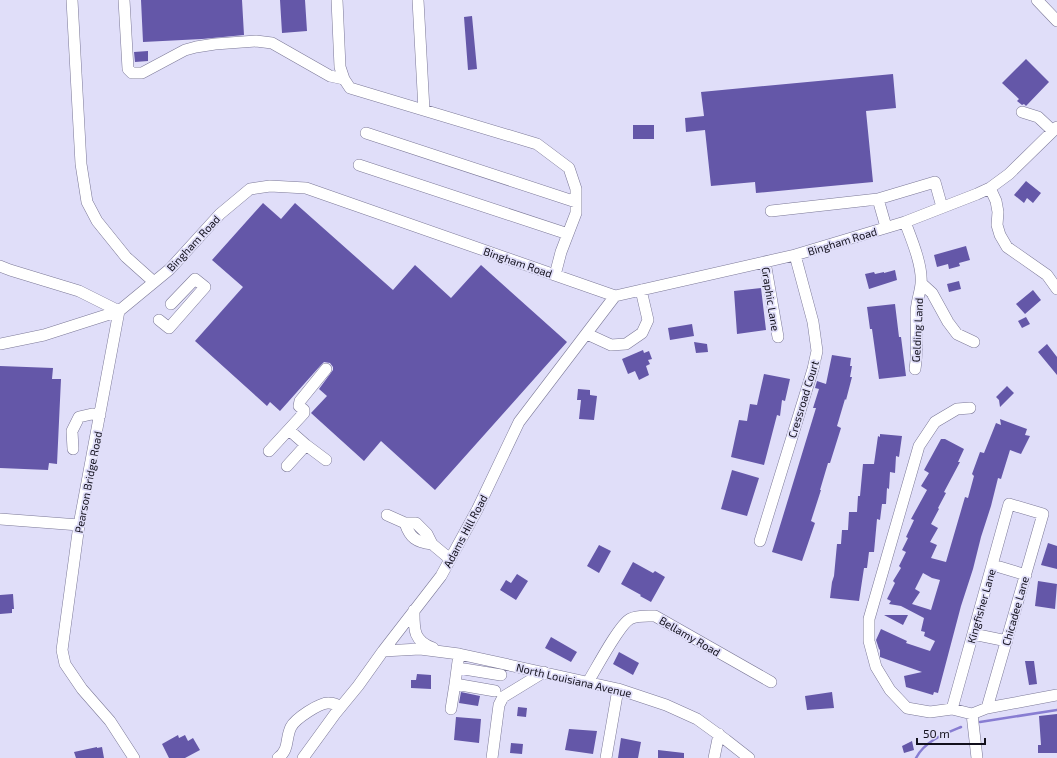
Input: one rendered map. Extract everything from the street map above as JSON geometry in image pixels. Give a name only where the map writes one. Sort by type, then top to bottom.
[{"type":"street","points":[[72,0],[81,164],[87,202],[97,221],[121,251],[154,282]]},
{"type":"street","points":[[124,0],[128,69],[132,73],[142,73],[184,50],[196,46],[256,41],[272,43],[330,76],[344,79]]},
{"type":"street","points":[[337,0],[340,68],[344,79],[350,88],[537,144],[569,168],[576,189],[576,213],[561,252],[555,275]]},
{"type":"street","points":[[418,0],[424,110]]},
{"type":"street","points":[[1037,0],[1057,21]]},
{"type":"street","points":[[1022,112],[1038,117],[1055,129]]},
{"type":"street","name":"Bingham Road","points":[[0,344],[44,335],[119,311],[170,269],[220,214],[250,189],[270,186],[306,188],[615,296],[795,255],[904,222],[942,208],[990,188],[1009,174],[1055,129]]},
{"type":"street","points":[[366,133],[576,202]]},
{"type":"street","points":[[359,165],[568,234]]},
{"type":"street","points":[[771,211],[878,199],[935,182],[942,208]]},
{"type":"street","points":[[990,188],[996,202],[998,212],[997,225],[1000,235],[1007,247],[1047,275],[1057,289]]},
{"type":"street","points":[[878,199],[886,227]]},
{"type":"street","name":"Gelding Land","points":[[904,222],[913,242],[919,265],[921,283],[916,305],[917,355],[915,369]]},
{"type":"street","name":"Cressroad Court","points":[[760,541],[813,369],[817,351],[813,322],[795,255]]},
{"type":"street","name":"Graphic Lane","points":[[765,262],[778,337]]},
{"type":"street","points":[[0,266],[79,291],[119,311]]},
{"type":"street","points":[[159,320],[169,328],[205,287],[195,279],[171,304]]},
{"type":"street","points":[[921,283],[932,293],[948,322],[958,334],[974,342]]},
{"type":"street","points":[[586,334],[611,345],[626,344],[642,332],[648,320],[641,290]]},
{"type":"street","name":"Adams Hill Road","points":[[303,758],[441,576],[478,508],[519,422],[615,296]]},
{"type":"street","name":"Pearson Bridge Road","points":[[119,311],[79,525],[62,650],[65,664],[82,689],[110,721],[134,758]]},
{"type":"street","points":[[269,451],[304,413],[304,410],[299,406],[300,401],[326,369]]},
{"type":"street","points":[[970,408],[957,409],[935,422],[919,446],[869,619],[869,641],[876,667],[890,690],[908,708],[930,712],[952,709],[972,714],[987,708],[1057,695]]},
{"type":"street","points":[[73,449],[72,432],[79,417],[92,414],[100,415]]},
{"type":"street","points":[[289,430],[326,460]]},
{"type":"street","points":[[287,466],[306,445]]},
{"type":"street","name":"Kingfisher Lane","points":[[952,709],[1009,504],[1043,514]]},
{"type":"street","name":"Chicadee Lane","points":[[987,708],[1043,514]]},
{"type":"street","points":[[387,515],[405,523],[416,523],[427,534],[432,544],[450,559]]},
{"type":"street","points":[[0,519],[79,525]]},
{"type":"street","points":[[993,565],[1026,575]]},
{"type":"street","points":[[414,610],[415,631],[420,642],[442,652]]},
{"type":"street","name":"Bellamy Road","points":[[588,682],[620,627],[630,619],[642,616],[654,616],[771,682]]},
{"type":"street","points":[[973,634],[1007,641]]},
{"type":"street","name":"North Louisiana Avenue","points":[[383,651],[420,649],[459,654],[618,689],[666,705],[697,719],[719,734],[749,758]]},
{"type":"street","points":[[451,710],[459,654]]},
{"type":"street","points":[[492,758],[501,675],[509,665]]},
{"type":"street","points":[[458,668],[501,675]]},
{"type":"street","points":[[454,684],[499,694],[544,672]]},
{"type":"street","points":[[606,758],[618,689]]},
{"type":"street","points":[[278,758],[283,754],[287,747],[291,726],[312,708],[329,703],[342,707]]},
{"type":"street","points":[[972,714],[978,758]]},
{"type":"street","points":[[714,758],[719,734]]},
{"type":"building","points":[[141,0],[242,0],[244,35],[143,42]]},
{"type":"building","points":[[280,0],[305,0],[307,31],[282,33]]},
{"type":"building","points":[[472,16],[477,69],[468,70],[464,17]]},
{"type":"building","points":[[148,51],[148,61],[135,62],[134,52]]},
{"type":"building","points":[[1026,59],[1049,82],[1026,106],[1017,101],[1019,99],[1002,83]]},
{"type":"building","points":[[893,74],[896,108],[866,111],[873,182],[756,193],[755,182],[711,186],[705,130],[686,132],[685,118],[704,116],[701,92]]},
{"type":"building","points":[[633,125],[654,125],[654,139],[633,139]]},
{"type":"building","points":[[1026,181],[1041,193],[1033,203],[1027,198],[1024,203],[1014,195]]},
{"type":"building","points":[[263,203],[281,219],[295,203],[393,290],[415,265],[451,298],[481,265],[567,342],[435,490],[381,441],[364,461],[311,413],[327,396],[319,389],[333,370],[330,363],[324,362],[280,411],[270,402],[267,406],[195,341],[243,287],[212,260]]},
{"type":"building","points":[[966,246],[970,260],[959,263],[960,266],[949,269],[948,264],[937,267],[934,255]]},
{"type":"building","points":[[895,270],[897,280],[869,289],[865,274],[874,272],[875,274],[884,273]]},
{"type":"building","points":[[959,281],[961,289],[949,292],[947,284]]},
{"type":"building","points":[[761,288],[766,330],[737,334],[734,291]]},
{"type":"building","points":[[1033,290],[1041,300],[1025,314],[1016,304]]},
{"type":"building","points":[[895,304],[906,376],[879,379],[872,329],[870,329],[867,307]]},
{"type":"building","points":[[1026,317],[1030,324],[1022,328],[1018,321]]},
{"type":"building","points":[[692,324],[694,336],[670,340],[668,328]]},
{"type":"building","points":[[694,342],[707,344],[708,352],[696,353]]},
{"type":"building","points":[[1047,344],[1057,357],[1057,375],[1038,352]]},
{"type":"building","points":[[643,350],[644,353],[649,351],[652,359],[648,360],[650,364],[646,366],[649,375],[639,380],[635,371],[628,374],[622,359]]},
{"type":"building","points":[[832,355],[851,358],[850,366],[852,366],[850,377],[852,377],[837,426],[841,428],[820,490],[811,521],[815,523],[802,561],[772,552],[816,408],[813,408],[819,389],[815,388],[817,381],[826,384]]},
{"type":"building","points":[[0,366],[53,368],[52,379],[61,379],[57,464],[49,463],[48,470],[0,468]]},
{"type":"building","points":[[764,374],[790,379],[785,401],[782,400],[780,416],[777,415],[764,465],[731,457],[739,420],[747,421],[750,404],[757,405]]},
{"type":"building","points":[[1007,386],[1014,393],[1000,407],[999,400],[996,397]]},
{"type":"building","points":[[578,389],[590,390],[590,395],[597,396],[594,420],[579,419],[581,400],[577,400]]},
{"type":"building","points":[[1000,419],[1027,429],[1025,435],[1030,436],[1021,454],[1010,450],[1001,479],[998,478],[973,569],[961,606],[938,693],[934,692],[933,695],[906,687],[904,676],[922,672],[880,657],[880,650],[876,640],[881,629],[907,641],[906,643],[930,651],[935,641],[924,636],[925,632],[921,631],[924,618],[901,606],[889,604],[891,601],[887,599],[895,583],[893,581],[901,568],[899,566],[906,552],[902,550],[914,520],[911,519],[927,490],[921,486],[929,473],[924,470],[941,439],[945,439],[964,449],[958,462],[960,462],[944,492],[946,493],[931,524],[938,528],[930,542],[937,545],[931,558],[946,562],[965,497],[968,498],[974,476],[972,474],[980,452],[984,453],[996,423],[1001,425]],"holes":[[[923,573],[940,580],[931,610],[912,604],[920,592],[915,589]]]},
{"type":"building","points":[[880,434],[902,436],[899,457],[896,456],[895,473],[890,472],[886,504],[882,504],[880,520],[877,519],[874,552],[869,552],[867,568],[864,568],[859,601],[830,598],[837,544],[841,544],[842,530],[848,530],[849,512],[857,512],[863,464],[874,464],[878,436],[880,437]]},
{"type":"building","points":[[732,470],[759,478],[747,516],[721,509]]},
{"type":"building","points":[[1048,543],[1057,546],[1057,569],[1041,565]]},
{"type":"building","points":[[599,545],[611,551],[599,573],[587,566]]},
{"type":"building","points":[[633,562],[653,573],[655,571],[665,577],[651,602],[621,584]]},
{"type":"building","points":[[517,574],[528,581],[516,600],[500,590],[506,580],[511,583]]},
{"type":"building","points":[[1038,581],[1057,584],[1055,609],[1035,606]]},
{"type":"building","points":[[13,594],[14,609],[12,609],[12,613],[0,614],[0,595]]},
{"type":"building","points":[[884,615],[908,615],[903,625]]},
{"type":"building","points":[[551,637],[577,652],[571,662],[545,648]]},
{"type":"building","points":[[619,652],[639,663],[633,675],[613,664]]},
{"type":"building","points":[[1025,661],[1034,661],[1037,684],[1029,685]]},
{"type":"building","points":[[417,674],[431,675],[431,689],[411,688],[411,680],[416,680]]},
{"type":"building","points":[[461,692],[480,696],[478,706],[459,703]]},
{"type":"building","points":[[832,692],[834,708],[807,710],[805,696]]},
{"type":"building","points":[[518,707],[527,708],[526,717],[517,716]]},
{"type":"building","points":[[1057,714],[1057,753],[1038,753],[1038,745],[1041,745],[1039,716]]},
{"type":"building","points":[[456,717],[481,719],[479,743],[454,740]]},
{"type":"building","points":[[569,729],[597,731],[593,754],[565,750]]},
{"type":"building","points":[[178,735],[179,738],[185,735],[188,741],[193,738],[200,750],[185,758],[169,758],[162,744]]},
{"type":"building","points":[[621,738],[641,742],[638,758],[618,758]]},
{"type":"building","points":[[912,741],[914,750],[904,753],[902,746]]},
{"type":"building","points":[[511,743],[523,744],[522,754],[510,753]]},
{"type":"building","points":[[102,747],[104,758],[76,758],[74,752]]},
{"type":"building","points":[[658,750],[684,753],[684,758],[658,758]]},
{"type":"waterway","points":[[980,722],[1057,710]]},
{"type":"waterway","points":[[916,758],[924,747],[942,735],[961,727]]}]
